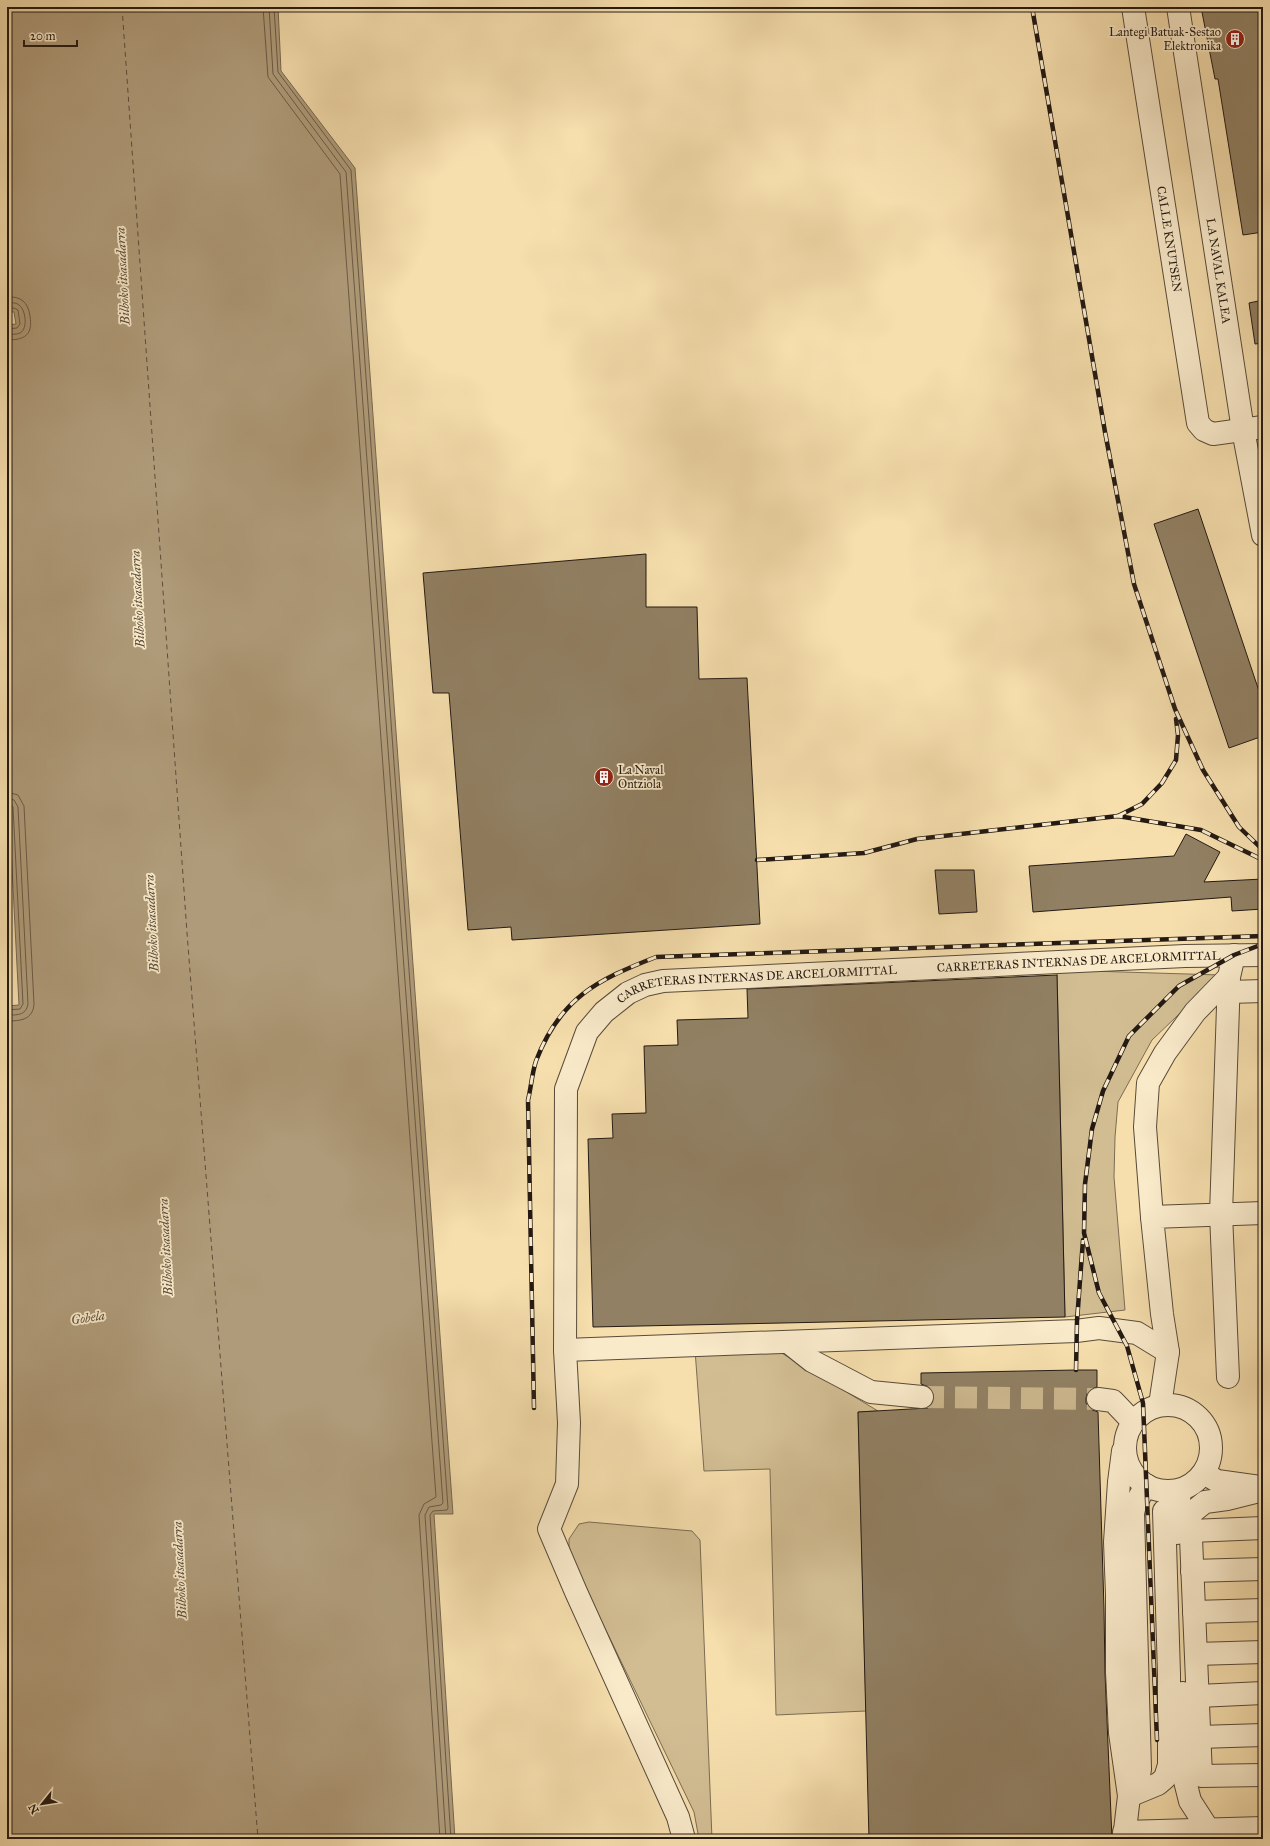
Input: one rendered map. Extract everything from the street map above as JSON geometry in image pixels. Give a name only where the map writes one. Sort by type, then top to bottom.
[{"type":"street","name":"CALLE KNUTSEN","points":[[1133,7],[1198,424],[1204,430],[1212,434],[1253,429]]},
{"type":"street","name":"LA NAVAL KALEA","points":[[1178,7],[1253,429],[1263,535]]},
{"type":"street","points":[[1228,1377],[1221,1214],[1229,984],[1234,955]]},
{"type":"street","name":"CARRETERAS INTERNAS DE ARCELORMITTAL","points":[[684,1839],[678,1817],[549,1529],[567,1484],[569,1423],[565,1350],[566,1089],[587,1032],[604,1012],[628,994],[645,985],[663,981],[694,978],[1263,955]]},
{"type":"street","points":[[1229,984],[1263,991]]},
{"type":"street","points":[[1160,1405],[1168,1352],[1162,1314],[1152,1217],[1145,1127],[1148,1083],[1165,1053],[1196,1012],[1229,984]]},
{"type":"street","points":[[1152,1217],[1263,1213]]},
{"type":"street","points":[[565,1350],[1076,1331],[1099,1328],[1137,1333],[1168,1352]]},
{"type":"street","points":[[788,1342],[812,1361],[870,1392],[922,1397]]},
{"type":"street","points":[[1098,1399],[1113,1401],[1133,1422]]},
{"type":"street","points":[[1124,1451],[1131,1472],[1146,1486],[1154,1490],[1173,1491],[1192,1484],[1204,1473],[1212,1448],[1209,1431],[1198,1415],[1180,1406],[1160,1405],[1138,1416],[1127,1432],[1119,1482],[1115,1542],[1120,1733],[1132,1794]]},
{"type":"street","points":[[1204,1473],[1217,1481],[1263,1487]]},
{"type":"street","points":[[1146,1486],[1135,1505],[1133,1513],[1140,1769],[1132,1794],[1124,1836],[1263,1828]]},
{"type":"street","points":[[1263,1490],[1227,1499],[1205,1502],[1190,1514],[1201,1776],[1263,1774]]},
{"type":"street","points":[[1132,1794],[1158,1784],[1165,1778],[1169,1765],[1169,1674],[1163,1520],[1173,1491]]},
{"type":"street","points":[[1173,1491],[1177,1521],[1185,1781],[1190,1800],[1208,1830]]},
{"type":"street","points":[[1191,1531],[1263,1528]]},
{"type":"street","points":[[1192,1571],[1263,1569]]},
{"type":"street","points":[[1194,1612],[1263,1610]]},
{"type":"street","points":[[1196,1654],[1263,1652]]},
{"type":"street","points":[[1198,1696],[1263,1693]]},
{"type":"street","points":[[1200,1737],[1263,1735]]},
{"type":"shaded area","points":[[1057,970],[1220,975],[1152,1040],[1118,1102],[1114,1177],[1125,1310],[1065,1317]]},
{"type":"shaded area","points":[[765,1343],[878,1411],[858,1412],[866,1711],[776,1715],[770,1469],[704,1471],[695,1350]]},
{"type":"shaded area","points":[[589,1522],[692,1531],[700,1540],[712,1839],[699,1839],[694,1812],[569,1554],[569,1539],[579,1524]]},
{"type":"water","points":[[7,7],[278,7],[281,71],[355,168],[453,1514],[434,1514],[455,1839],[7,1839],[7,1006],[19,1005],[7,769],[7,325],[16,324],[14,312],[7,312]]},
{"type":"building","points":[[1201,7],[1263,7],[1263,232],[1243,235],[1218,79],[1215,79]]},
{"type":"building","points":[[1263,300],[1263,343],[1255,344],[1249,303]]},
{"type":"building","points":[[1198,509],[1263,703],[1263,736],[1229,748],[1154,524]]},
{"type":"building","name":"La Naval Ontziola","points":[[646,554],[646,607],[697,607],[699,679],[747,678],[760,924],[512,940],[511,927],[468,930],[449,693],[433,693],[423,573]]},
{"type":"building","points":[[1186,834],[1220,852],[1204,882],[1263,879],[1263,909],[1232,911],[1231,897],[1033,912],[1029,866],[1174,856]]},
{"type":"building","points":[[935,870],[974,870],[977,912],[939,914]]},
{"type":"building","points":[[1057,975],[1065,1317],[593,1327],[588,1139],[613,1138],[612,1114],[646,1113],[644,1046],[678,1045],[677,1020],[748,1018],[747,989]]},
{"type":"building","points":[[1097,1370],[1097,1387],[1088,1391],[1086,1403],[1090,1409],[1098,1412],[1105,1673],[1112,1839],[869,1839],[858,1412],[928,1408],[932,1404],[934,1392],[929,1387],[921,1384],[921,1373]]},
{"type":"ferry route","points":[[122,7],[187,933],[258,1839]]},
{"type":"tunnel","points":[[922,1397],[1098,1399]]},
{"type":"railway","points":[[1032,7],[1105,432],[1134,584],[1175,709],[1203,770],[1239,827],[1263,850]]},
{"type":"railway","points":[[1118,816],[1142,804],[1162,783],[1176,760],[1178,735],[1176,719]]},
{"type":"railway","points":[[757,860],[864,853],[917,839],[1118,816],[1201,830],[1263,860]]},
{"type":"railway","points":[[534,1408],[528,1100],[536,1061],[546,1039],[557,1021],[569,1006],[598,983],[635,965],[656,957],[1263,936]]},
{"type":"railway","points":[[1157,1740],[1143,1403],[1127,1346],[1099,1293],[1084,1233],[1085,1184],[1092,1129],[1103,1091],[1129,1036],[1179,986],[1234,955],[1263,944]]},
{"type":"railway","points":[[1076,1370],[1077,1321],[1083,1240]]},
{"type":"place","name":"Lantegi Batuak-Sestao Elektronika","points":[[1235,39]]},
{"type":"place","name":"La Naval Ontziola","points":[[604,777]]},
{"type":"water label","name":"Bilboko itsasadarra","points":[[123,276]]},
{"type":"water label","name":"Bilboko itsasadarra","points":[[138,599]]},
{"type":"water label","name":"Bilboko itsasadarra","points":[[152,923]]},
{"type":"water label","name":"Bilboko itsasadarra","points":[[166,1247]]},
{"type":"water label","name":"Gobela","points":[[88,1318]]},
{"type":"water label","name":"Bilboko itsasadarra","points":[[180,1570]]}]
